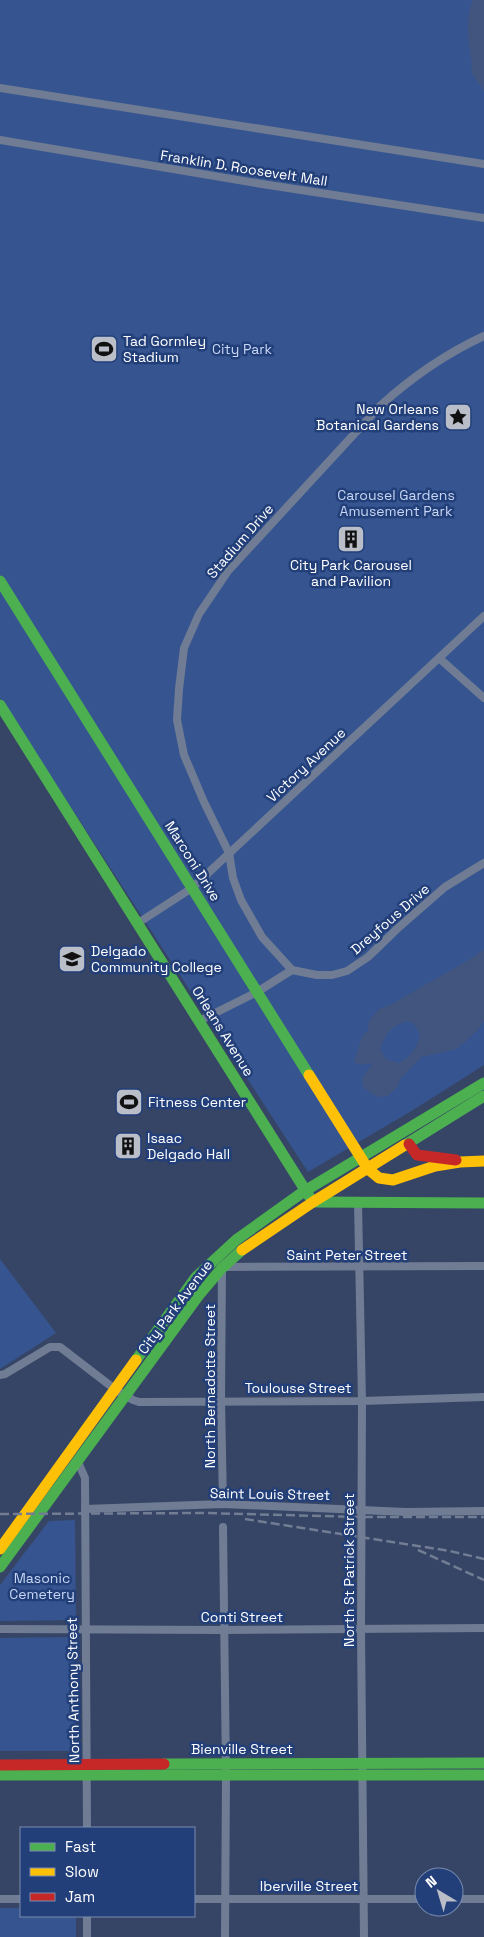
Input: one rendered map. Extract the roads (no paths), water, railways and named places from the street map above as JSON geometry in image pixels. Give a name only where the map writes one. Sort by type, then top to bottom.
[{"type":"street","points":[[0,88],[484,164]]},
{"type":"street","name":"Franklin D. Roosevelt Mall","points":[[0,140],[262,184],[484,218]]},
{"type":"street","name":"Stadium Drive","points":[[292,970],[262,937],[248,915],[233,878],[229,853],[184,755],[177,720],[184,648],[199,614],[228,571],[380,406],[427,367],[484,336]]},
{"type":"street","name":"Marconi Drive","points":[[0,581],[360,1157]]},
{"type":"street","name":"Victory Avenue","points":[[138,923],[192,888],[484,616]]},
{"type":"street","points":[[439,658],[484,698]]},
{"type":"street","name":"Orleans Avenue","points":[[0,705],[306,1191],[317,1199]]},
{"type":"street","name":"Dreyfous Drive","points":[[292,970],[317,975],[339,974],[347,971],[368,957],[398,928],[445,888],[484,863]]},
{"type":"street","points":[[199,1021],[257,992],[292,970]]},
{"type":"street","name":"City Park Avenue","points":[[0,1549],[196,1278],[210,1262],[234,1242],[306,1191],[484,1083]]},
{"type":"street","name":"City Park Avenue","points":[[0,1568],[199,1296],[222,1268],[244,1249],[317,1199],[484,1096]]},
{"type":"street","points":[[409,1144],[417,1155],[450,1158],[460,1162]]},
{"type":"street","points":[[317,1199],[348,1173],[360,1157],[368,1169],[379,1178],[393,1180],[435,1166],[484,1161]]},
{"type":"street","points":[[317,1199],[358,1204],[484,1203]]},
{"type":"street","name":"North St Patrick Street","points":[[358,1204],[362,1401],[361,1630],[364,1937]]},
{"type":"street","name":"Saint Peter Street","points":[[210,1262],[222,1268],[484,1266]]},
{"type":"street","name":"North Bernadotte Street","points":[[222,1268],[221,1400],[223,1504]]},
{"type":"street","name":"Toulouse Street","points":[[0,1375],[5,1374],[50,1347],[60,1347],[116,1390],[139,1402],[221,1400],[362,1401],[484,1397]]},
{"type":"street","name":"North Anthony Street","points":[[78,1462],[85,1478],[87,1827]]},
{"type":"street","name":"Saint Louis Street","points":[[85,1509],[223,1504],[406,1512],[484,1511]]},
{"type":"street","points":[[223,1527],[226,1770],[225,1937]]},
{"type":"street","name":"Conti Street","points":[[0,1629],[361,1630],[484,1628]]},
{"type":"street","name":"Bienville Street","points":[[0,1765],[87,1770],[226,1770],[363,1769],[484,1763]]},
{"type":"street","name":"Bienville Street","points":[[363,1769],[484,1774]]},
{"type":"street","name":"Bienville Street","points":[[0,1775],[87,1770]]},
{"type":"street","points":[[0,1899],[20,1899]]},
{"type":"street","name":"Iberville Street","points":[[195,1899],[414,1899]]},
{"type":"street","points":[[464,1899],[484,1899]]},
{"type":"street","points":[[87,1917],[87,1937]]},
{"type":"railway","points":[[0,1514],[205,1513],[361,1517],[484,1517]]},
{"type":"railway","points":[[245,1519],[450,1551],[484,1559]]},
{"type":"railway","points":[[418,1550],[484,1580]]},
{"type":"place","name":"Tad Gormley Stadium","points":[[104,349]]},
{"type":"place","name":"New Orleans Botanical Gardens","points":[[458,417]]},
{"type":"place","name":"City Park Carousel and Pavilion","points":[[351,539]]},
{"type":"place","name":"Delgado Community College","points":[[72,959]]},
{"type":"place","name":"Fitness Center","points":[[129,1102]]},
{"type":"place","name":"Isaac Delgado Hall","points":[[128,1146]]},
{"type":"park label","name":"City Park","points":[[242,349]]},
{"type":"park label","name":"Carousel Gardens Amusement Park","points":[[396,504]]},
{"type":"park label","name":"Masonic Cemetery","points":[[42,1586]]}]
